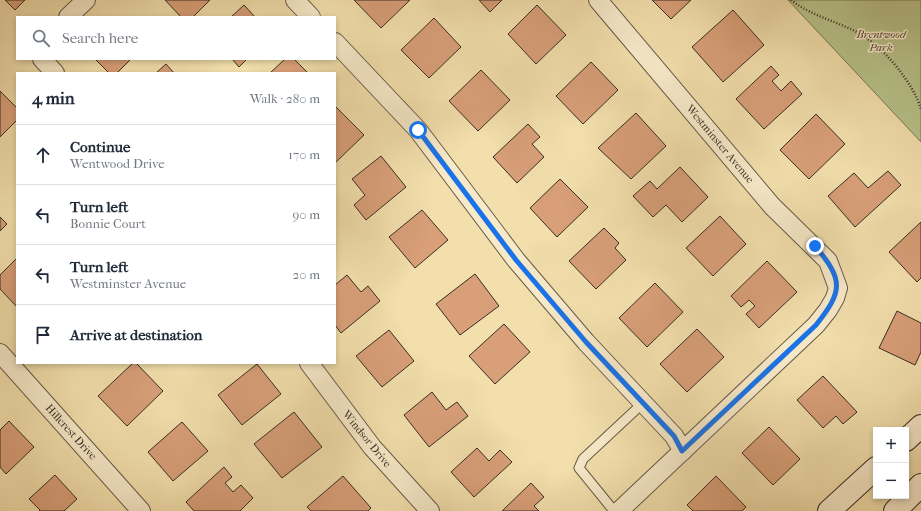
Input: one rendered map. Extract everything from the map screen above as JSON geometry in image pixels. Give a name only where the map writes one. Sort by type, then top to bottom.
[{"type":"main road","points":[[909,437],[921,426]]},
{"type":"main road","points":[[829,511],[873,471]]},
{"type":"main road","points":[[895,511],[921,485]]},
{"type":"street","points":[[69,16],[86,0]]},
{"type":"street","points":[[295,0],[310,16]]},
{"type":"street","name":"Westminster Avenue","points":[[598,0],[772,206],[828,261],[838,288],[835,298],[828,310],[816,325],[682,451]]},
{"type":"street","points":[[336,43],[418,130],[516,260],[586,342],[674,436],[682,451],[619,511]]},
{"type":"street","points":[[43,60],[54,72]]},
{"type":"street","name":"Hillcrest Drive","points":[[0,353],[141,511]]},
{"type":"street","name":"Windsor Drive","points":[[310,364],[372,447],[430,511]]},
{"type":"lane","points":[[614,511],[579,468],[583,459],[643,403]]},
{"type":"path","points":[[791,0],[814,14],[859,33],[877,46],[892,60],[918,97],[921,108]]},
{"type":"green space","name":"Brentwood Park","points":[[788,0],[921,0],[921,142]]},
{"type":"building","points":[[5,0],[25,0],[15,10]]},
{"type":"building","points":[[165,0],[210,0],[194,16],[180,16]]},
{"type":"building","points":[[354,0],[410,0],[381,28]]},
{"type":"building","points":[[479,0],[502,0],[490,12]]},
{"type":"building","points":[[652,0],[691,0],[671,19]]},
{"type":"building","points":[[244,5],[254,16],[232,16]]},
{"type":"building","points":[[537,5],[566,35],[536,64],[508,34]]},
{"type":"building","points":[[733,10],[764,45],[723,82],[692,47]]},
{"type":"building","points":[[434,18],[461,47],[429,78],[401,50]]},
{"type":"building","points":[[96,60],[130,60],[118,72],[108,72]]},
{"type":"building","points":[[233,60],[246,60],[239,67]]},
{"type":"building","points":[[284,60],[295,60],[307,72],[271,72]]},
{"type":"building","points":[[591,62],[618,90],[583,124],[556,96]]},
{"type":"building","points":[[166,64],[173,72],[157,72]]},
{"type":"building","points":[[771,66],[779,75],[772,81],[781,91],[791,81],[802,94],[764,129],[736,99]]},
{"type":"building","points":[[481,70],[510,100],[478,131],[449,101]]},
{"type":"building","points":[[0,91],[16,107],[16,121],[0,137]]},
{"type":"building","points":[[336,107],[364,135],[336,162]]},
{"type":"building","points":[[636,113],[666,146],[631,179],[598,148]]},
{"type":"building","points":[[816,114],[845,144],[809,179],[780,150]]},
{"type":"building","points":[[528,124],[540,137],[532,144],[544,157],[517,183],[493,157]]},
{"type":"building","points":[[381,156],[406,187],[366,220],[354,205],[365,195],[352,179]]},
{"type":"building","points":[[680,167],[708,197],[682,222],[666,205],[653,217],[633,196],[650,181],[657,189]]},
{"type":"building","points":[[888,171],[901,185],[855,227],[828,196],[854,173],[868,188]]},
{"type":"building","points":[[560,179],[588,207],[557,237],[530,208]]},
{"type":"building","points":[[422,210],[448,240],[415,268],[389,237]]},
{"type":"building","points":[[720,216],[746,244],[713,276],[686,248]]},
{"type":"building","points":[[0,217],[7,224],[0,231]]},
{"type":"building","points":[[921,222],[921,278],[917,282],[889,252]]},
{"type":"building","points":[[604,228],[619,243],[615,248],[626,260],[596,289],[569,261]]},
{"type":"building","points":[[16,259],[16,306],[0,289],[0,275]]},
{"type":"building","points":[[767,261],[797,292],[759,328],[746,314],[755,306],[749,300],[741,307],[731,296]]},
{"type":"building","points":[[475,274],[499,306],[460,335],[436,304]]},
{"type":"building","points":[[347,275],[361,292],[368,286],[380,301],[341,333],[336,326],[336,284]]},
{"type":"building","points":[[655,283],[683,312],[647,347],[619,318]]},
{"type":"building","points":[[897,311],[921,323],[921,352],[915,365],[879,348]]},
{"type":"building","points":[[504,324],[530,352],[495,384],[469,356]]},
{"type":"building","points":[[697,329],[724,357],[687,392],[660,364]]},
{"type":"building","points":[[389,330],[414,361],[382,387],[356,356]]},
{"type":"building","points":[[132,364],[137,364],[163,391],[127,426],[98,396]]},
{"type":"building","points":[[257,364],[281,394],[242,425],[218,395]]},
{"type":"building","points":[[823,376],[857,412],[843,424],[836,416],[823,428],[797,400]]},
{"type":"building","points":[[432,392],[446,410],[457,402],[468,416],[429,447],[404,415]]},
{"type":"building","points":[[294,412],[322,447],[282,478],[254,444]]},
{"type":"building","points":[[9,421],[34,447],[6,474],[0,467],[0,430]]},
{"type":"building","points":[[182,422],[208,451],[173,481],[148,452]]},
{"type":"building","points":[[769,427],[800,459],[773,485],[742,453]]},
{"type":"building","points":[[477,448],[489,461],[500,450],[512,462],[474,497],[451,472]]},
{"type":"building","points":[[224,467],[232,477],[225,483],[233,492],[241,485],[253,498],[240,511],[194,511],[186,502]]},
{"type":"building","points":[[55,475],[77,499],[64,511],[39,511],[40,510],[29,499]]},
{"type":"building","points":[[343,476],[371,508],[368,511],[311,511],[307,507]]},
{"type":"building","points":[[716,476],[746,507],[742,511],[693,511],[687,505]]},
{"type":"building","points":[[531,483],[544,497],[534,506],[539,511],[502,511]]},
{"type":"route","points":[[418,130],[516,260],[586,342],[674,436],[682,451],[816,325],[828,310],[835,298],[838,288],[828,261],[815,246]]}]
